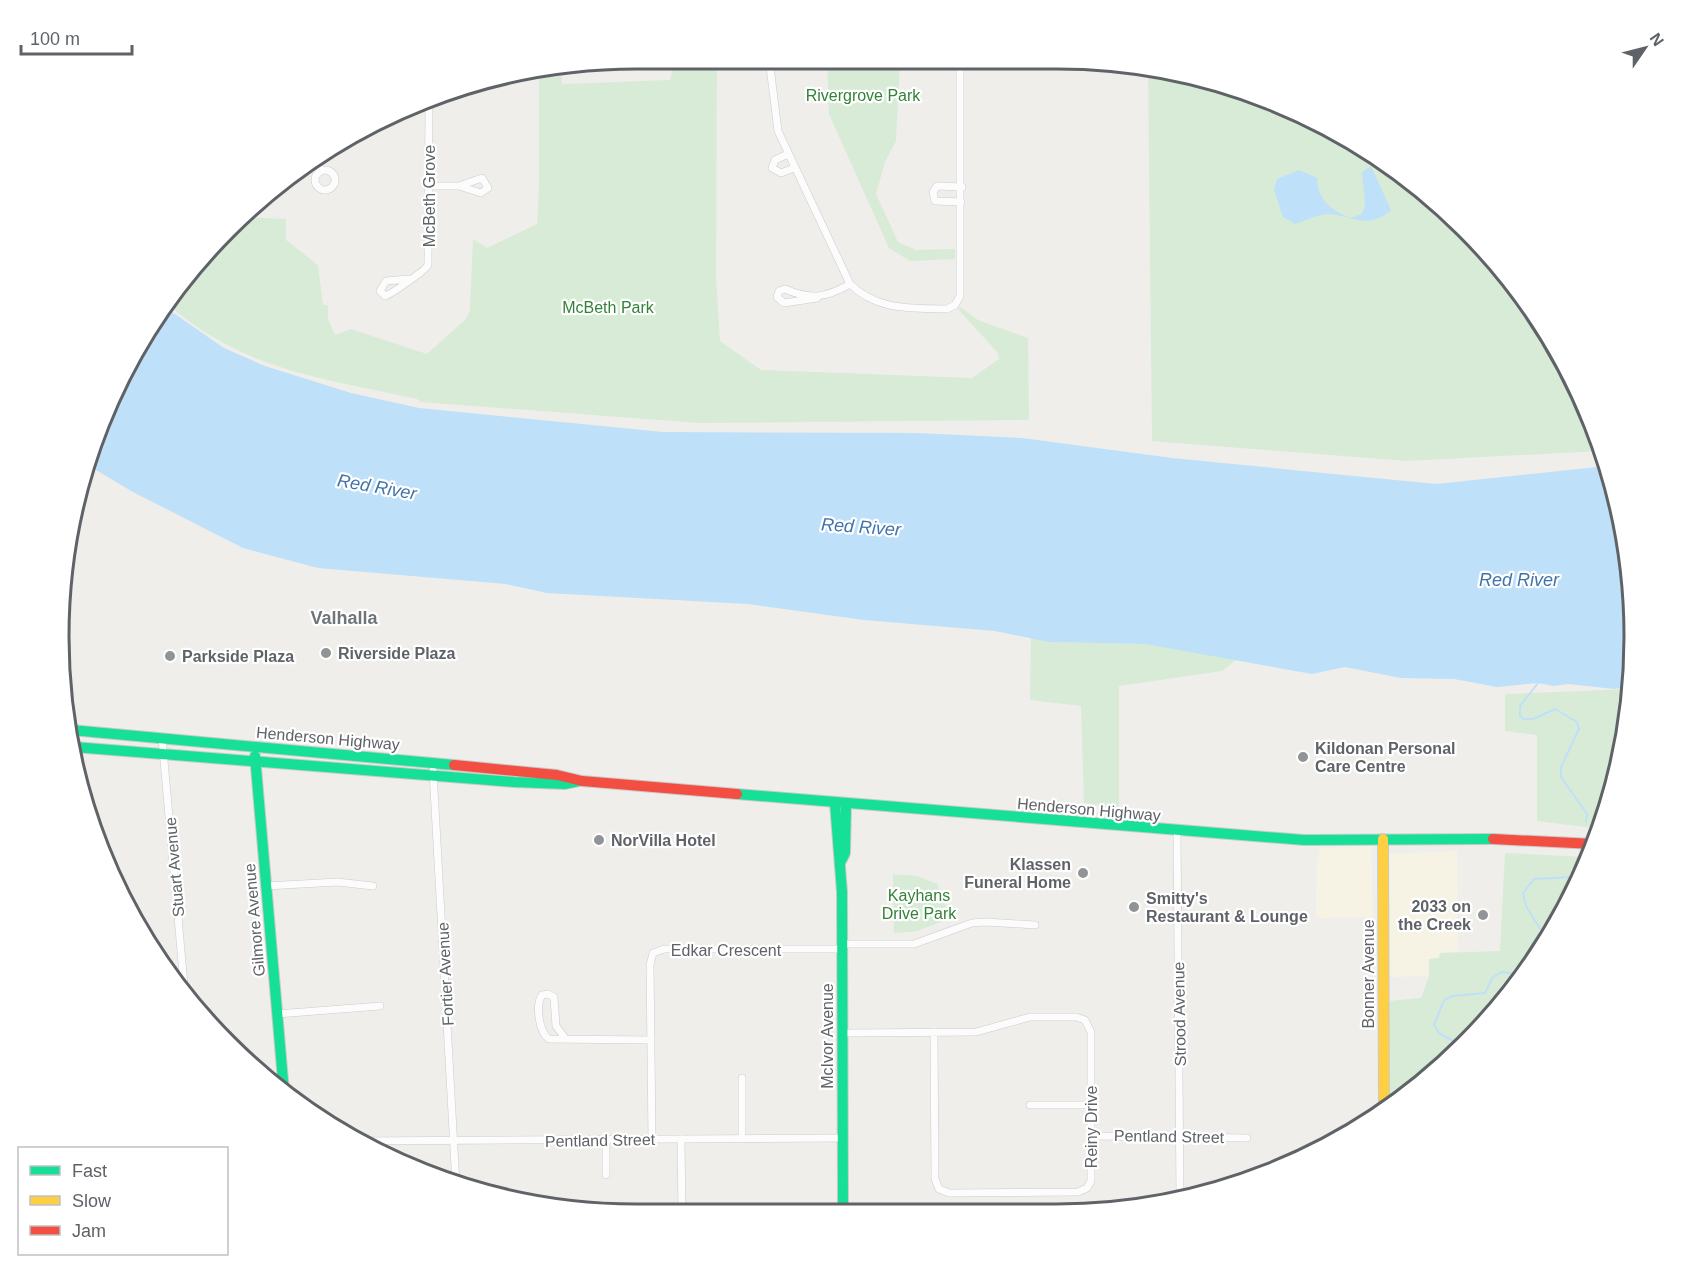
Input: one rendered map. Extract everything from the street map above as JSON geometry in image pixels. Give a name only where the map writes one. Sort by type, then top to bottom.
[{"type":"main road","name":"Henderson Highway","points":[[77,731],[557,774],[582,781],[1177,831],[1304,840],[1520,839],[1585,843]]},
{"type":"main road","name":"Gilmore Avenue","points":[[255,746],[283,1080]]},
{"type":"main road","name":"Henderson Highway","points":[[80,747],[433,776],[565,784],[582,781]]},
{"type":"main road","name":"McIvor Avenue","points":[[840,803],[845,853],[841,861],[843,1204]]},
{"type":"main road","name":"Bonner Avenue","points":[[1383,839],[1384,1100]]},
{"type":"street","points":[[770,69],[775,122],[794,168],[850,284],[869,299],[887,306],[946,309],[955,305],[960,296],[962,187],[960,69]]},
{"type":"street","name":"McBeth Grove","points":[[409,279],[425,272],[429,265],[429,108]]},
{"type":"street","points":[[788,154],[775,160],[772,168],[781,173],[794,168]]},
{"type":"street","points":[[319,166],[321,171]]},
{"type":"street","points":[[429,186],[459,186]]},
{"type":"street","points":[[961,202],[935,201],[933,192],[937,186],[962,187]]},
{"type":"street","points":[[817,298],[806,297],[785,289],[779,291],[777,297],[784,303],[817,298],[850,284]]},
{"type":"street","name":"Stuart Avenue","points":[[162,738],[183,978]]},
{"type":"street","name":"Fortier Avenue","points":[[434,763],[456,1174]]},
{"type":"street","name":"Strood Avenue","points":[[1177,831],[1180,1190]]},
{"type":"street","points":[[266,886],[337,882],[373,886]]},
{"type":"street","points":[[842,947],[914,944],[972,924],[986,922],[1035,925]]},
{"type":"street","name":"Edkar Crescent","points":[[652,1139],[650,964],[653,953],[659,950],[842,947]]},
{"type":"street","points":[[565,1038],[556,1026],[554,997],[548,994],[542,995],[538,1000],[542,1032],[549,1040],[556,1041],[565,1038],[651,1040]]},
{"type":"street","points":[[277,1014],[380,1006]]},
{"type":"street","name":"Reiny Drive","points":[[843,1033],[934,1032],[976,1032],[1030,1017],[1076,1017],[1085,1020],[1090,1032],[1092,1136],[1091,1181],[1087,1188],[1078,1192],[949,1193],[939,1189],[935,1179],[934,1032]]},
{"type":"street","points":[[742,1078],[742,1139]]},
{"type":"street","points":[[1030,1105],[1091,1105]]},
{"type":"street","name":"Pentland Street","points":[[1092,1136],[1180,1135],[1247,1138]]},
{"type":"street","name":"Pentland Street","points":[[383,1144],[842,1138]]},
{"type":"street","points":[[681,1139],[682,1204]]},
{"type":"street","points":[[606,1140],[606,1174]]},
{"type":"shaded area","points":[[1371,846],[1373,917],[1319,918],[1316,915],[1319,848]]},
{"type":"shaded area","points":[[1457,851],[1458,951],[1440,953],[1440,958],[1429,976],[1387,977],[1387,854]]},
{"type":"green space","name":"McBeth Park","points":[[673,69],[717,69],[716,276],[720,341],[761,370],[972,378],[999,359],[998,353],[958,309],[960,307],[978,320],[1028,338],[1029,420],[698,423],[421,402],[417,399],[318,378],[257,359],[199,328],[173,309],[210,262],[254,218],[286,219],[286,240],[318,265],[323,305],[328,305],[328,319],[335,335],[351,329],[427,354],[466,319],[470,310],[473,239],[487,248],[537,224],[539,78],[561,74],[562,84],[670,80]]},
{"type":"green space","name":"Rivergrove Park","points":[[827,69],[900,69],[896,141],[885,162],[876,194],[898,242],[916,250],[955,249],[955,259],[910,261],[889,248],[829,114]]},
{"type":"green space","points":[[1148,77],[1203,88],[1274,112],[1340,145],[1402,186],[1431,210],[1483,262],[1528,321],[1565,386],[1593,451],[1406,461],[1152,441]]},
{"type":"green space","points":[[1031,638],[1048,642],[1145,644],[1237,659],[1222,671],[1119,686],[1119,808],[1084,803],[1081,706],[1030,700]]},
{"type":"green space","points":[[1621,689],[1613,747],[1605,783],[1591,828],[1537,821],[1537,735],[1505,731],[1505,694]]},
{"type":"green space","points":[[1505,853],[1580,857],[1548,920],[1507,982],[1458,1038],[1390,1095],[1389,1001],[1421,998],[1429,976],[1429,959],[1439,958],[1440,953],[1500,951]]},
{"type":"green space","name":"Kayhans Drive Park","points":[[893,874],[917,876],[937,884],[951,918],[917,931],[894,933]]},
{"type":"water","points":[[1371,166],[1391,210],[1375,220],[1350,218],[1362,214],[1365,204],[1362,172]]},
{"type":"water","points":[[1299,170],[1317,178],[1320,193],[1327,204],[1350,218],[1324,214],[1295,224],[1283,217],[1274,190],[1277,179]]},
{"type":"water","name":"Red River","points":[[171,312],[224,348],[265,366],[351,393],[419,408],[663,432],[916,433],[1022,438],[1172,458],[1436,484],[1598,467],[1613,526],[1623,599],[1621,688],[1568,684],[1554,686],[1538,683],[1497,687],[1454,679],[1401,678],[1345,667],[1312,674],[1145,644],[1048,642],[995,631],[864,620],[748,604],[547,593],[506,584],[318,568],[243,548],[133,492],[94,469],[112,419],[128,386],[145,353]]},
{"type":"waterway","points":[[1538,683],[1520,706],[1520,716],[1524,719],[1533,719],[1555,709],[1577,722],[1579,729],[1561,767],[1561,777],[1587,814],[1586,822]]},
{"type":"waterway","points":[[1541,931],[1526,906],[1523,893],[1534,879],[1570,877]]},
{"type":"waterway","points":[[1454,1041],[1440,1034],[1434,1025],[1444,1000],[1452,996],[1485,993],[1493,977],[1502,972],[1513,974]]},
{"type":"traffic: fast","points":[[77,731],[454,765]]},
{"type":"traffic: fast","points":[[80,747],[514,782],[565,784],[579,781]]},
{"type":"traffic: fast","points":[[255,756],[283,1080]]},
{"type":"traffic: fast","points":[[737,794],[1304,840],[1493,839]]},
{"type":"traffic: fast","points":[[835,803],[842,892],[843,1204]]},
{"type":"traffic: fast","points":[[841,861],[845,853],[846,804]]},
{"type":"traffic: slow","points":[[1383,839],[1384,1100]]},
{"type":"traffic: jam","points":[[454,765],[557,775],[582,781],[737,794]]},
{"type":"traffic: jam","points":[[1493,839],[1585,844]]},
{"type":"place","name":"Riverside Plaza","points":[[326,653]]},
{"type":"place","name":"Parkside Plaza","points":[[170,656]]},
{"type":"place","name":"Kildonan Personal Care Centre","points":[[1303,757]]},
{"type":"place","name":"NorVilla Hotel","points":[[599,840]]},
{"type":"place","name":"Klassen Funeral Home","points":[[1083,873]]},
{"type":"place","name":"Smitty's Restaurant & Lounge","points":[[1134,907]]},
{"type":"place","name":"2033 on the Creek","points":[[1483,915]]},
{"type":"district","name":"Valhalla","points":[[344,618]]}]
